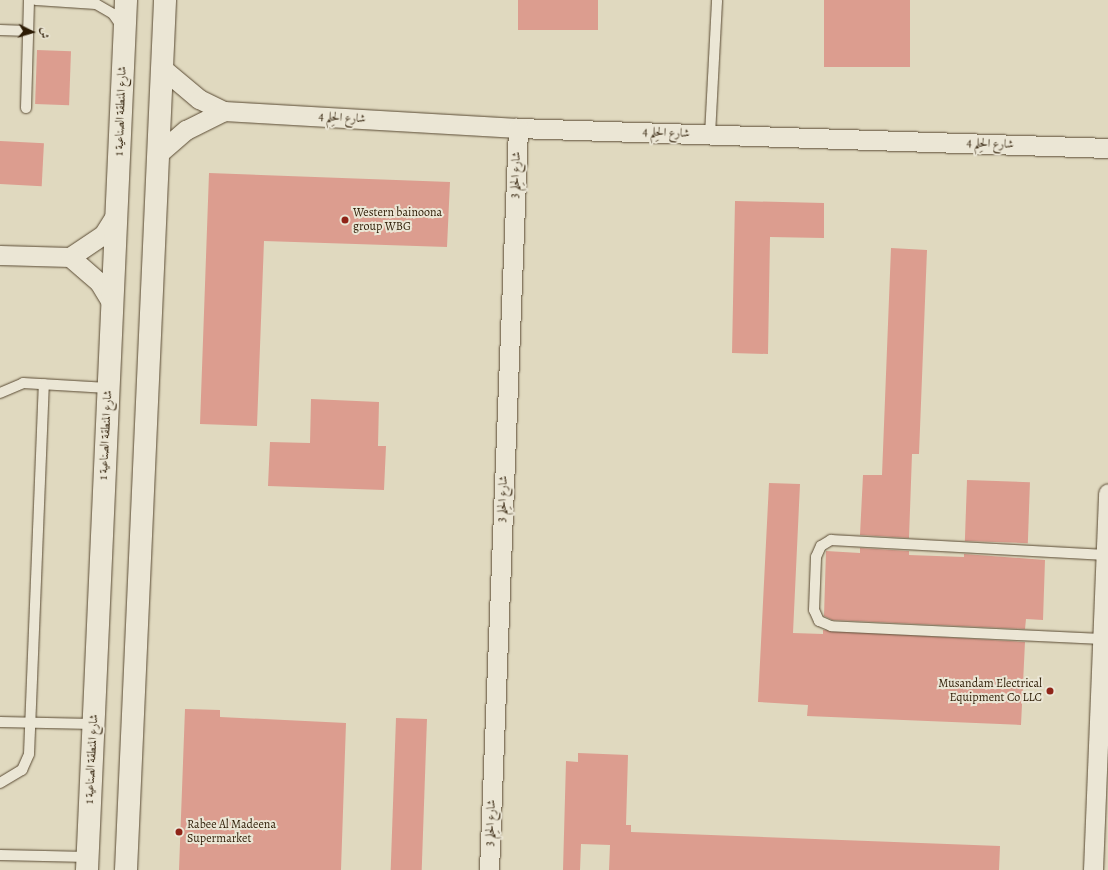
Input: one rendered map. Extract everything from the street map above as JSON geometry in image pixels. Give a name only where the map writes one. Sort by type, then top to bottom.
[{"type":"street","name":"شارع المنطقة الصناعية 1","points":[[87,863],[126,0]]},
{"type":"street","points":[[126,870],[165,0]]},
{"type":"street","name":"شارع الحِلم 4","points":[[162,68],[199,99],[224,111],[518,128],[1108,148]]},
{"type":"street","name":"شارع الحِلم 4","points":[[158,154],[186,130],[224,111]]},
{"type":"street","name":"شارع الحِلم 3","points":[[489,870],[518,128]]},
{"type":"street","points":[[70,258],[103,235],[117,213]]},
{"type":"street","points":[[0,255],[70,258],[100,282],[112,305]]},
{"type":"street","points":[[1093,870],[1108,494]]},
{"type":"lane","points":[[26,108],[29,0]]},
{"type":"lane","points":[[36,0],[96,4],[113,14],[125,32]]},
{"type":"lane","points":[[710,135],[717,0]]},
{"type":"lane","points":[[0,30],[28,31]]},
{"type":"lane","points":[[0,393],[23,382],[108,388]]},
{"type":"lane","points":[[0,783],[22,770],[29,754],[28,723],[44,384]]},
{"type":"lane","points":[[1102,639],[831,626],[819,621],[814,610],[818,552],[831,540],[1106,554]]},
{"type":"lane","points":[[0,722],[93,724]]},
{"type":"lane","points":[[0,855],[87,863]]},
{"type":"building","points":[[518,0],[598,0],[598,30],[518,30]]},
{"type":"building","points":[[824,0],[910,0],[910,67],[824,67]]},
{"type":"building","points":[[37,50],[71,51],[69,105],[35,104]]},
{"type":"building","points":[[0,141],[44,143],[42,186],[0,184]]},
{"type":"building","points":[[209,173],[450,182],[447,247],[264,241],[257,426],[200,424]]},
{"type":"building","points":[[735,201],[824,203],[824,238],[770,237],[768,354],[732,353]]},
{"type":"building","points":[[891,248],[927,250],[919,454],[912,454],[909,538],[860,535],[863,475],[882,475]]},
{"type":"building","points":[[311,399],[379,402],[378,446],[386,446],[384,490],[268,486],[270,442],[310,443]]},
{"type":"building","points":[[967,480],[1030,482],[1028,543],[965,541]]},
{"type":"building","points":[[769,483],[800,484],[793,633],[823,634],[823,630],[1025,642],[1021,725],[807,716],[808,705],[758,702]]},
{"type":"building","points":[[860,548],[909,551],[909,555],[964,557],[964,554],[1045,560],[1043,620],[1026,619],[1025,629],[832,620],[824,616],[826,551],[860,553]]},
{"type":"building","points":[[185,709],[220,710],[220,717],[346,723],[341,870],[179,870]]},
{"type":"building","points":[[396,718],[427,719],[422,870],[391,870]]},
{"type":"building","points":[[578,753],[628,755],[626,825],[631,825],[631,832],[1000,846],[999,870],[609,870],[610,845],[581,844],[580,870],[563,870],[566,761],[578,762]]},
{"type":"place","name":"Western bainoona group WBG","points":[[345,220]]},
{"type":"place","name":"Musandam Electrical Equipment Co LLC","points":[[1050,691]]},
{"type":"place","name":"Rabee Al Madeena Supermarket","points":[[179,832]]}]
